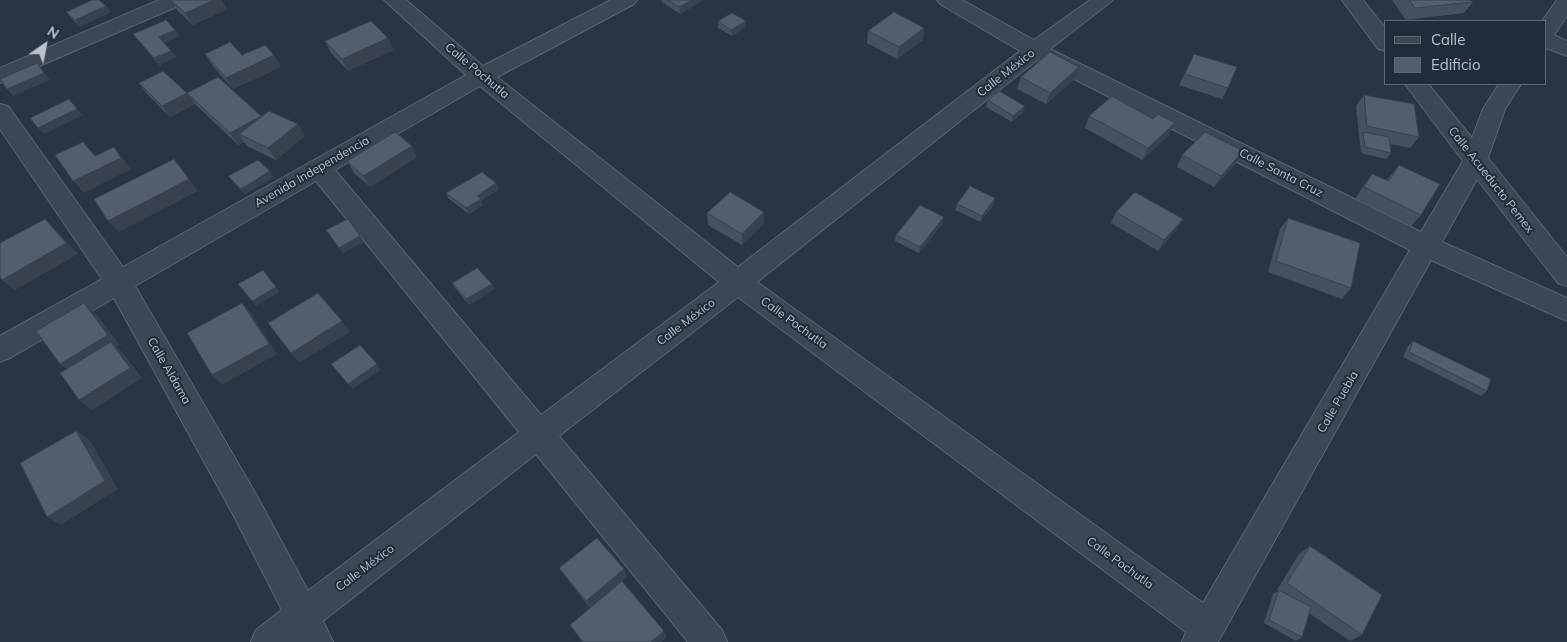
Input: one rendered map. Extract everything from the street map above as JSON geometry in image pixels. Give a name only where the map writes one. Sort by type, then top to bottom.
[{"type":"street","points":[[0,76],[176,0]]},
{"type":"street","name":"Calle Pochutla","points":[[394,0],[481,76],[738,282],[1203,635]]},
{"type":"street","name":"Avenida Independencia","points":[[0,350],[318,167],[481,76],[627,0]]},
{"type":"street","name":"Calle Santa Cruz","points":[[947,0],[1035,50],[1427,247],[1567,310]]},
{"type":"street","name":"Calle México","points":[[268,642],[738,282],[1035,50],[1104,0]]},
{"type":"street","points":[[1352,0],[1384,41]]},
{"type":"street","points":[[1547,29],[1567,1]]},
{"type":"street","points":[[1547,40],[1567,49]]},
{"type":"street","name":"Calle Acueducto Pemex","points":[[1417,85],[1567,276]]},
{"type":"street","name":"Calle Puebla","points":[[1203,635],[1475,161],[1494,109],[1509,85]]},
{"type":"street","name":"Calle Aldama","points":[[0,112],[119,283],[246,507],[316,642]]},
{"type":"street","points":[[318,167],[710,642]]},
{"type":"building","points":[[92,0],[99,0],[106,6],[75,20],[66,12]]},
{"type":"building","points":[[171,0],[214,0],[185,13]]},
{"type":"building","points":[[668,0],[692,0],[679,7]]},
{"type":"building","points":[[1409,0],[1469,0],[1473,2],[1415,8]]},
{"type":"building","points":[[894,12],[924,28],[899,47],[868,31]]},
{"type":"building","points":[[732,13],[746,21],[731,30],[718,21]]},
{"type":"building","points":[[166,20],[175,30],[159,37],[171,51],[154,58],[133,34]]},
{"type":"building","points":[[371,21],[388,38],[342,59],[325,41]]},
{"type":"building","points":[[230,42],[242,55],[265,45],[274,55],[226,78],[205,54]]},
{"type":"building","points":[[1050,52],[1079,67],[1050,93],[1021,77]]},
{"type":"building","points":[[1194,54],[1237,67],[1228,88],[1185,74]]},
{"type":"building","points":[[37,63],[44,73],[7,89],[0,79]]},
{"type":"building","points":[[163,71],[187,93],[162,106],[139,83]]},
{"type":"building","points":[[218,77],[261,116],[230,133],[187,93]]},
{"type":"building","points":[[999,91],[1025,106],[1013,116],[988,100]]},
{"type":"building","points":[[1364,95],[1414,104],[1419,137],[1367,126]]},
{"type":"building","points":[[1112,96],[1153,119],[1158,114],[1175,123],[1148,148],[1089,116]]},
{"type":"building","points":[[69,99],[77,109],[38,128],[30,118]]},
{"type":"building","points":[[269,111],[298,124],[268,148],[239,134]]},
{"type":"building","points":[[395,132],[412,146],[363,176],[347,161]]},
{"type":"building","points":[[1205,132],[1243,151],[1221,176],[1182,155]]},
{"type":"building","points":[[1363,132],[1389,137],[1391,153],[1365,147]]},
{"type":"building","points":[[83,142],[95,156],[114,147],[121,158],[73,181],[55,155]]},
{"type":"building","points":[[174,159],[189,179],[108,221],[94,199]]},
{"type":"building","points":[[258,160],[270,171],[241,189],[228,176]]},
{"type":"building","points":[[1399,165],[1440,184],[1421,215],[1364,187],[1372,174],[1389,181]]},
{"type":"building","points":[[482,172],[496,183],[477,196],[481,199],[466,208],[446,193]]},
{"type":"building","points":[[970,186],[995,198],[982,216],[957,204]]},
{"type":"building","points":[[730,192],[764,212],[742,234],[707,213]]},
{"type":"building","points":[[1135,192],[1183,219],[1164,240],[1116,212]]},
{"type":"building","points":[[920,205],[944,217],[920,247],[896,235]]},
{"type":"building","points":[[1288,218],[1360,243],[1351,288],[1276,261]]},
{"type":"building","points":[[45,219],[66,243],[2,280],[0,277],[0,243]]},
{"type":"building","points":[[348,219],[360,236],[339,248],[326,230]]},
{"type":"building","points":[[477,268],[492,284],[466,299],[452,283]]},
{"type":"building","points":[[263,270],[276,287],[252,301],[238,284]]},
{"type":"building","points":[[318,293],[342,321],[291,353],[268,323]]},
{"type":"building","points":[[84,303],[108,335],[60,364],[36,331]]},
{"type":"building","points":[[242,303],[269,344],[212,375],[187,333]]},
{"type":"building","points":[[1413,341],[1491,379],[1487,391],[1409,352]]},
{"type":"building","points":[[111,342],[130,368],[79,400],[60,373]]},
{"type":"building","points":[[360,345],[377,364],[348,384],[331,364]]},
{"type":"building","points":[[76,431],[105,481],[47,517],[20,463]]},
{"type":"building","points":[[597,538],[624,569],[586,601],[559,568]]},
{"type":"building","points":[[1310,546],[1382,595],[1362,635],[1287,583]]},
{"type":"building","points":[[622,581],[664,631],[651,642],[583,642],[570,625]]},
{"type":"building","points":[[1279,590],[1311,607],[1302,637],[1269,620]]}]
